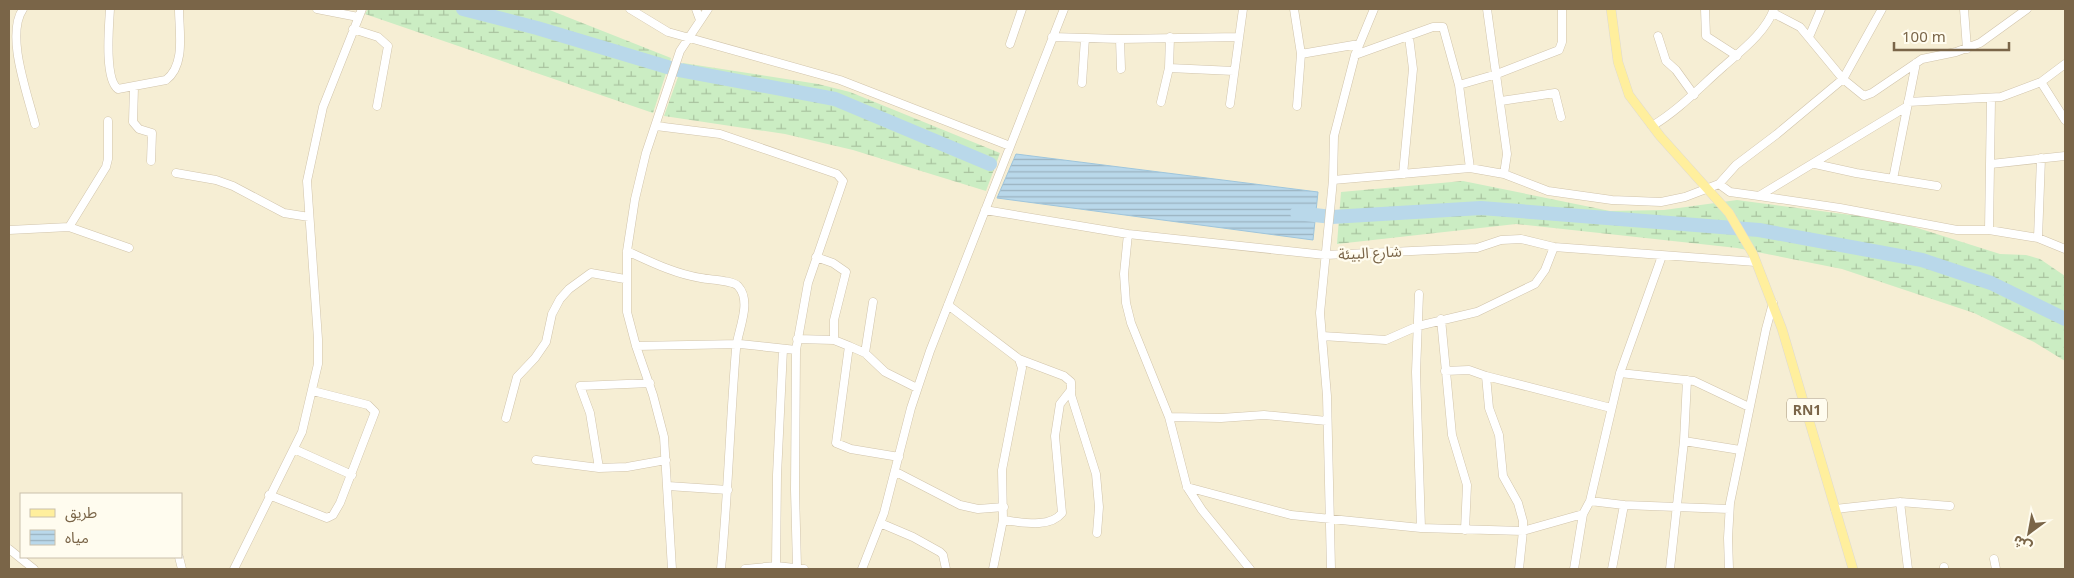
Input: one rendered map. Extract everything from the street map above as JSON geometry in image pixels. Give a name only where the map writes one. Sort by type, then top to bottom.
[{"type":"main road","name":"RN1","points":[[1611,9],[1618,62],[1623,81],[1630,96],[1652,126],[1720,203],[1755,258],[1774,303],[1853,569]]},
{"type":"street","points":[[23,9],[15,28],[16,44],[35,124]]},
{"type":"street","points":[[110,9],[108,36],[111,80],[118,89],[166,80],[177,68],[180,9]]},
{"type":"street","points":[[317,9],[358,17]]},
{"type":"street","points":[[234,569],[302,432],[313,391],[318,364],[318,339],[306,186],[322,107],[362,9]]},
{"type":"street","points":[[630,9],[668,32],[840,80],[1010,146]]},
{"type":"street","points":[[696,9],[700,20]]},
{"type":"street","points":[[672,569],[664,438],[650,383],[636,346],[627,312],[625,279],[627,250],[635,199],[656,126],[680,51],[708,9]]},
{"type":"street","points":[[1010,44],[1022,9]]},
{"type":"street","points":[[862,569],[880,523],[896,472],[917,388],[1064,9]]},
{"type":"street","points":[[1230,104],[1242,9]]},
{"type":"street","points":[[1294,9],[1301,54],[1297,106]]},
{"type":"street","points":[[1331,569],[1328,517],[1327,421],[1320,313],[1333,180],[1334,136],[1355,55],[1374,9]]},
{"type":"street","points":[[1487,9],[1507,154],[1504,174]]},
{"type":"street","points":[[1459,85],[1497,74],[1559,50],[1562,42],[1562,9]]},
{"type":"street","points":[[1705,9],[1706,36],[1737,56]]},
{"type":"street","points":[[1809,37],[1821,9]]},
{"type":"street","points":[[1333,180],[1470,168],[1504,174],[1548,191],[1612,200],[1662,202],[1685,197],[1719,184],[1736,165],[1782,130],[1843,79],[1882,9]]},
{"type":"street","points":[[1964,9],[1967,49]]},
{"type":"street","points":[[1652,126],[1694,94],[1737,56],[1753,40],[1774,11],[1800,27],[1843,79],[1858,93],[1867,96],[1916,63],[1931,56],[1967,49],[1980,43],[2027,9]]},
{"type":"street","points":[[1355,55],[1433,27],[1443,27],[1459,85],[1470,168]]},
{"type":"street","points":[[353,29],[378,37],[388,46],[377,106]]},
{"type":"street","points":[[1658,36],[1666,61],[1676,70],[1694,94]]},
{"type":"street","points":[[1052,37],[1120,39],[1239,37]]},
{"type":"street","points":[[1161,102],[1169,68],[1170,37]]},
{"type":"street","points":[[1402,174],[1413,69],[1409,37]]},
{"type":"street","points":[[1082,83],[1085,38]]},
{"type":"street","points":[[1120,39],[1121,69]]},
{"type":"street","points":[[1301,54],[1359,44]]},
{"type":"street","points":[[1893,179],[1916,63]]},
{"type":"street","points":[[1759,196],[1814,164],[1907,105],[1991,99],[2041,82],[2065,64]]},
{"type":"street","points":[[1169,68],[1234,70]]},
{"type":"street","points":[[2041,82],[2065,120]]},
{"type":"street","points":[[134,87],[133,122],[139,129],[152,133],[151,161]]},
{"type":"street","points":[[1501,101],[1555,93],[1561,117]]},
{"type":"street","points":[[1989,230],[1991,99]]},
{"type":"street","points":[[69,227],[106,167],[108,159],[108,121]]},
{"type":"street","points":[[656,126],[720,134],[842,177],[843,181],[805,294],[797,339],[794,490],[800,568],[776,566],[745,569]]},
{"type":"street","points":[[1990,164],[2065,156]]},
{"type":"street","points":[[2038,238],[2041,158]]},
{"type":"street","points":[[1814,164],[1937,186]]},
{"type":"street","points":[[176,174],[216,180],[233,186],[284,213],[309,216]]},
{"type":"street","points":[[1719,184],[1730,192],[1840,208],[1957,230],[1989,230],[2038,238],[2065,250]]},
{"type":"street","name":"شارع البيئة","points":[[985,210],[1128,234],[1325,255],[1477,248],[1510,239],[1532,240],[1554,247],[1662,256],[1755,258]]},
{"type":"street","points":[[9,230],[69,227],[128,248]]},
{"type":"street","points":[[1128,234],[1124,274],[1126,303],[1131,323],[1169,418],[1187,487],[1202,510],[1250,569]]},
{"type":"street","points":[[1322,336],[1386,340],[1418,326],[1441,319],[1477,312],[1535,284],[1545,270],[1554,247]]},
{"type":"street","points":[[627,250],[666,268],[694,277],[738,286],[741,290],[744,311],[736,344],[730,412],[728,490],[721,569]]},
{"type":"street","points":[[1574,569],[1583,514],[1590,501],[1620,373],[1662,256]]},
{"type":"street","points":[[816,257],[833,263],[846,272],[834,320],[834,340]]},
{"type":"street","points":[[506,418],[516,377],[535,358],[546,342],[552,314],[560,299],[569,289],[591,273],[625,279]]},
{"type":"street","points":[[1419,294],[1416,372],[1421,528]]},
{"type":"street","points":[[865,353],[873,302]]},
{"type":"street","points":[[1729,569],[1729,509],[1748,408],[1774,303]]},
{"type":"street","points":[[948,306],[1019,359],[1069,379],[1071,382],[1071,390],[1089,457],[1096,474],[1099,507],[1097,532]]},
{"type":"street","points":[[1441,319],[1452,435],[1467,485],[1464,530]]},
{"type":"street","points":[[797,339],[834,340],[849,346],[865,353],[885,372],[917,388]]},
{"type":"street","points":[[636,346],[736,344],[796,350]]},
{"type":"street","points":[[849,346],[836,443],[851,449],[899,457]]},
{"type":"street","points":[[776,566],[777,475],[783,348]]},
{"type":"street","points":[[993,569],[1003,520],[1002,470],[1022,377],[1019,359]]},
{"type":"street","points":[[1445,371],[1469,370],[1611,408]]},
{"type":"street","points":[[1620,373],[1687,380],[1702,384],[1748,408]]},
{"type":"street","points":[[1486,376],[1490,408],[1499,435],[1503,476],[1518,503],[1523,521],[1519,569]]},
{"type":"street","points":[[1670,569],[1684,441],[1687,380]]},
{"type":"street","points":[[599,468],[590,413],[580,386],[650,383]]},
{"type":"street","points":[[1003,520],[1035,523],[1056,518],[1062,513],[1055,436],[1057,413],[1062,399],[1071,390]]},
{"type":"street","points":[[269,496],[324,517],[331,517],[340,504],[373,419],[373,408],[368,405],[313,391]]},
{"type":"street","points":[[1169,418],[1221,418],[1264,415],[1327,421]]},
{"type":"street","points":[[1684,441],[1740,450]]},
{"type":"street","points":[[294,449],[352,475]]},
{"type":"street","points":[[536,460],[599,468],[627,467],[666,460]]},
{"type":"street","points":[[896,472],[960,505],[978,510],[1004,507]]},
{"type":"street","points":[[668,486],[728,490]]},
{"type":"street","points":[[1187,487],[1273,511],[1421,528],[1523,531],[1583,514]]},
{"type":"street","points":[[1590,501],[1624,505],[1729,509]]},
{"type":"street","points":[[1900,502],[1908,569]]},
{"type":"street","points":[[1835,509],[1900,502],[1950,506]]},
{"type":"street","points":[[1612,569],[1624,505]]},
{"type":"street","points":[[880,523],[913,537],[940,552],[943,555],[946,569]]},
{"type":"street","points":[[9,549],[20,558]]},
{"type":"street","points":[[20,558],[34,569]]},
{"type":"street","points":[[1994,559],[1996,569]]},
{"type":"shaded area","points":[[9,9],[2065,9],[2065,569],[9,569]]},
{"type":"green space","points":[[368,9],[547,9],[671,58],[653,113],[365,14]]},
{"type":"green space","points":[[683,63],[818,84],[850,92],[1000,153],[986,191],[853,150],[785,134],[664,116]]},
{"type":"green space","points":[[1463,181],[1610,211],[1664,210],[1737,200],[1859,216],[1905,224],[2000,254],[2026,255],[2040,259],[2065,276],[2065,361],[2034,342],[1974,313],[1842,269],[1737,248],[1516,224],[1337,244],[1341,192]]},
{"type":"water","points":[[1016,154],[1318,192],[1313,240],[997,198]]},
{"type":"waterway","points":[[463,9],[537,28],[674,69],[835,99],[990,164]]},
{"type":"waterway","points":[[1297,213],[1332,217],[1481,208],[1759,230],[1922,260],[1991,283],[2065,319]]}]
